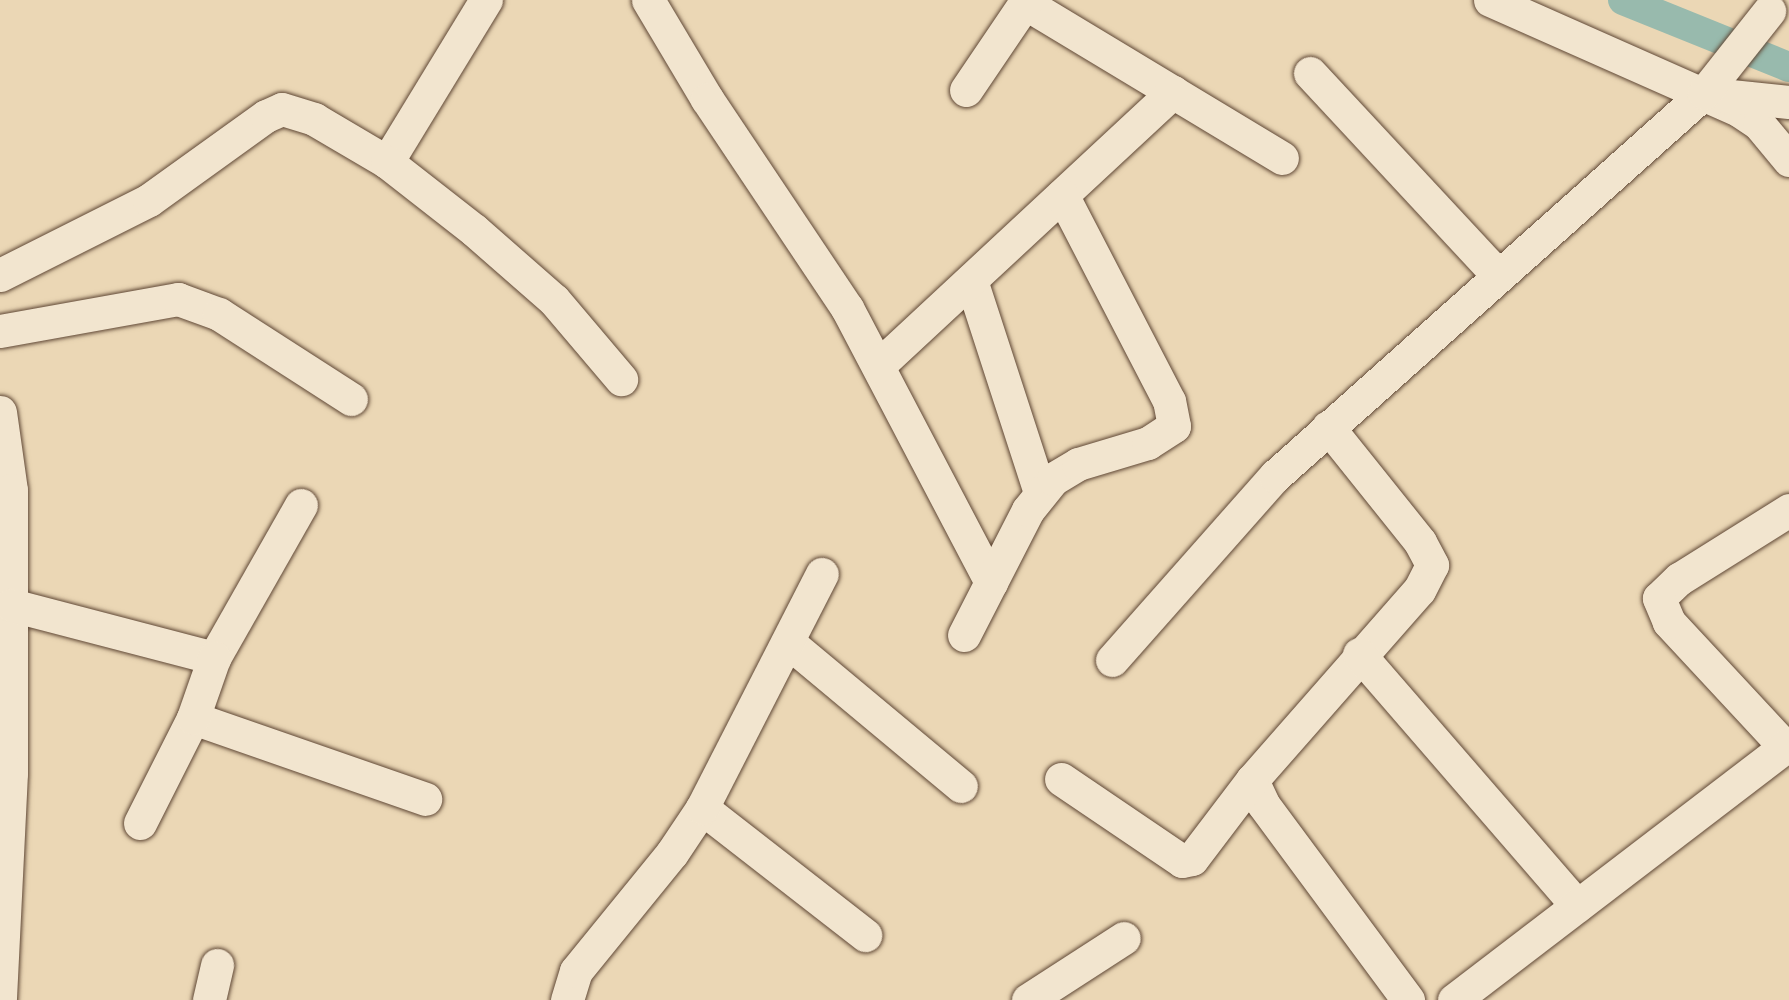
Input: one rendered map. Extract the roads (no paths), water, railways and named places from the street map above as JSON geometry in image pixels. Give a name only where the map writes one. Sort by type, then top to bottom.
[{"type":"street","points":[[387,162],[486,0]]},
{"type":"street","points":[[648,0],[707,99],[847,308],[991,582]]},
{"type":"street","points":[[1490,0],[1704,93],[1759,124],[1789,160]]},
{"type":"street","points":[[966,90],[1026,1],[1282,158]]},
{"type":"street","points":[[1112,660],[1275,476],[1704,93],[1730,65],[1764,14]]},
{"type":"street","points":[[1310,73],[1498,275]]},
{"type":"street","points":[[878,366],[1173,92]]},
{"type":"street","points":[[1704,93],[1789,102]]},
{"type":"street","points":[[0,275],[149,200],[282,109],[314,119],[387,162],[518,266],[554,300],[621,380]]},
{"type":"street","points":[[964,635],[1040,492],[1078,464],[1148,443],[1174,426],[1169,401],[1062,195]]},
{"type":"street","points":[[971,280],[1040,492]]},
{"type":"street","points":[[0,331],[178,299],[219,314],[351,399]]},
{"type":"street","points":[[0,412],[11,489],[11,772],[0,1000]]},
{"type":"street","points":[[1061,779],[1182,861],[1192,859],[1252,780],[1359,654],[1419,590],[1432,565],[1420,542],[1328,427]]},
{"type":"street","points":[[140,823],[192,718],[214,658],[301,505]]},
{"type":"street","points":[[1455,1000],[1787,746],[1669,622],[1659,598],[1679,579],[1789,510]]},
{"type":"street","points":[[567,1000],[576,971],[672,853],[702,808],[822,574]]},
{"type":"street","points":[[11,605],[214,658]]},
{"type":"street","points":[[788,642],[961,786]]},
{"type":"street","points":[[1359,654],[1577,906]]},
{"type":"street","points":[[192,718],[425,799]]},
{"type":"street","points":[[1252,780],[1263,804],[1408,1000]]},
{"type":"street","points":[[702,808],[865,934]]},
{"type":"street","points":[[1028,1000],[1124,938]]},
{"type":"street","points":[[209,1000],[217,965]]},
{"type":"waterway","points":[[1623,0],[1789,67]]}]
